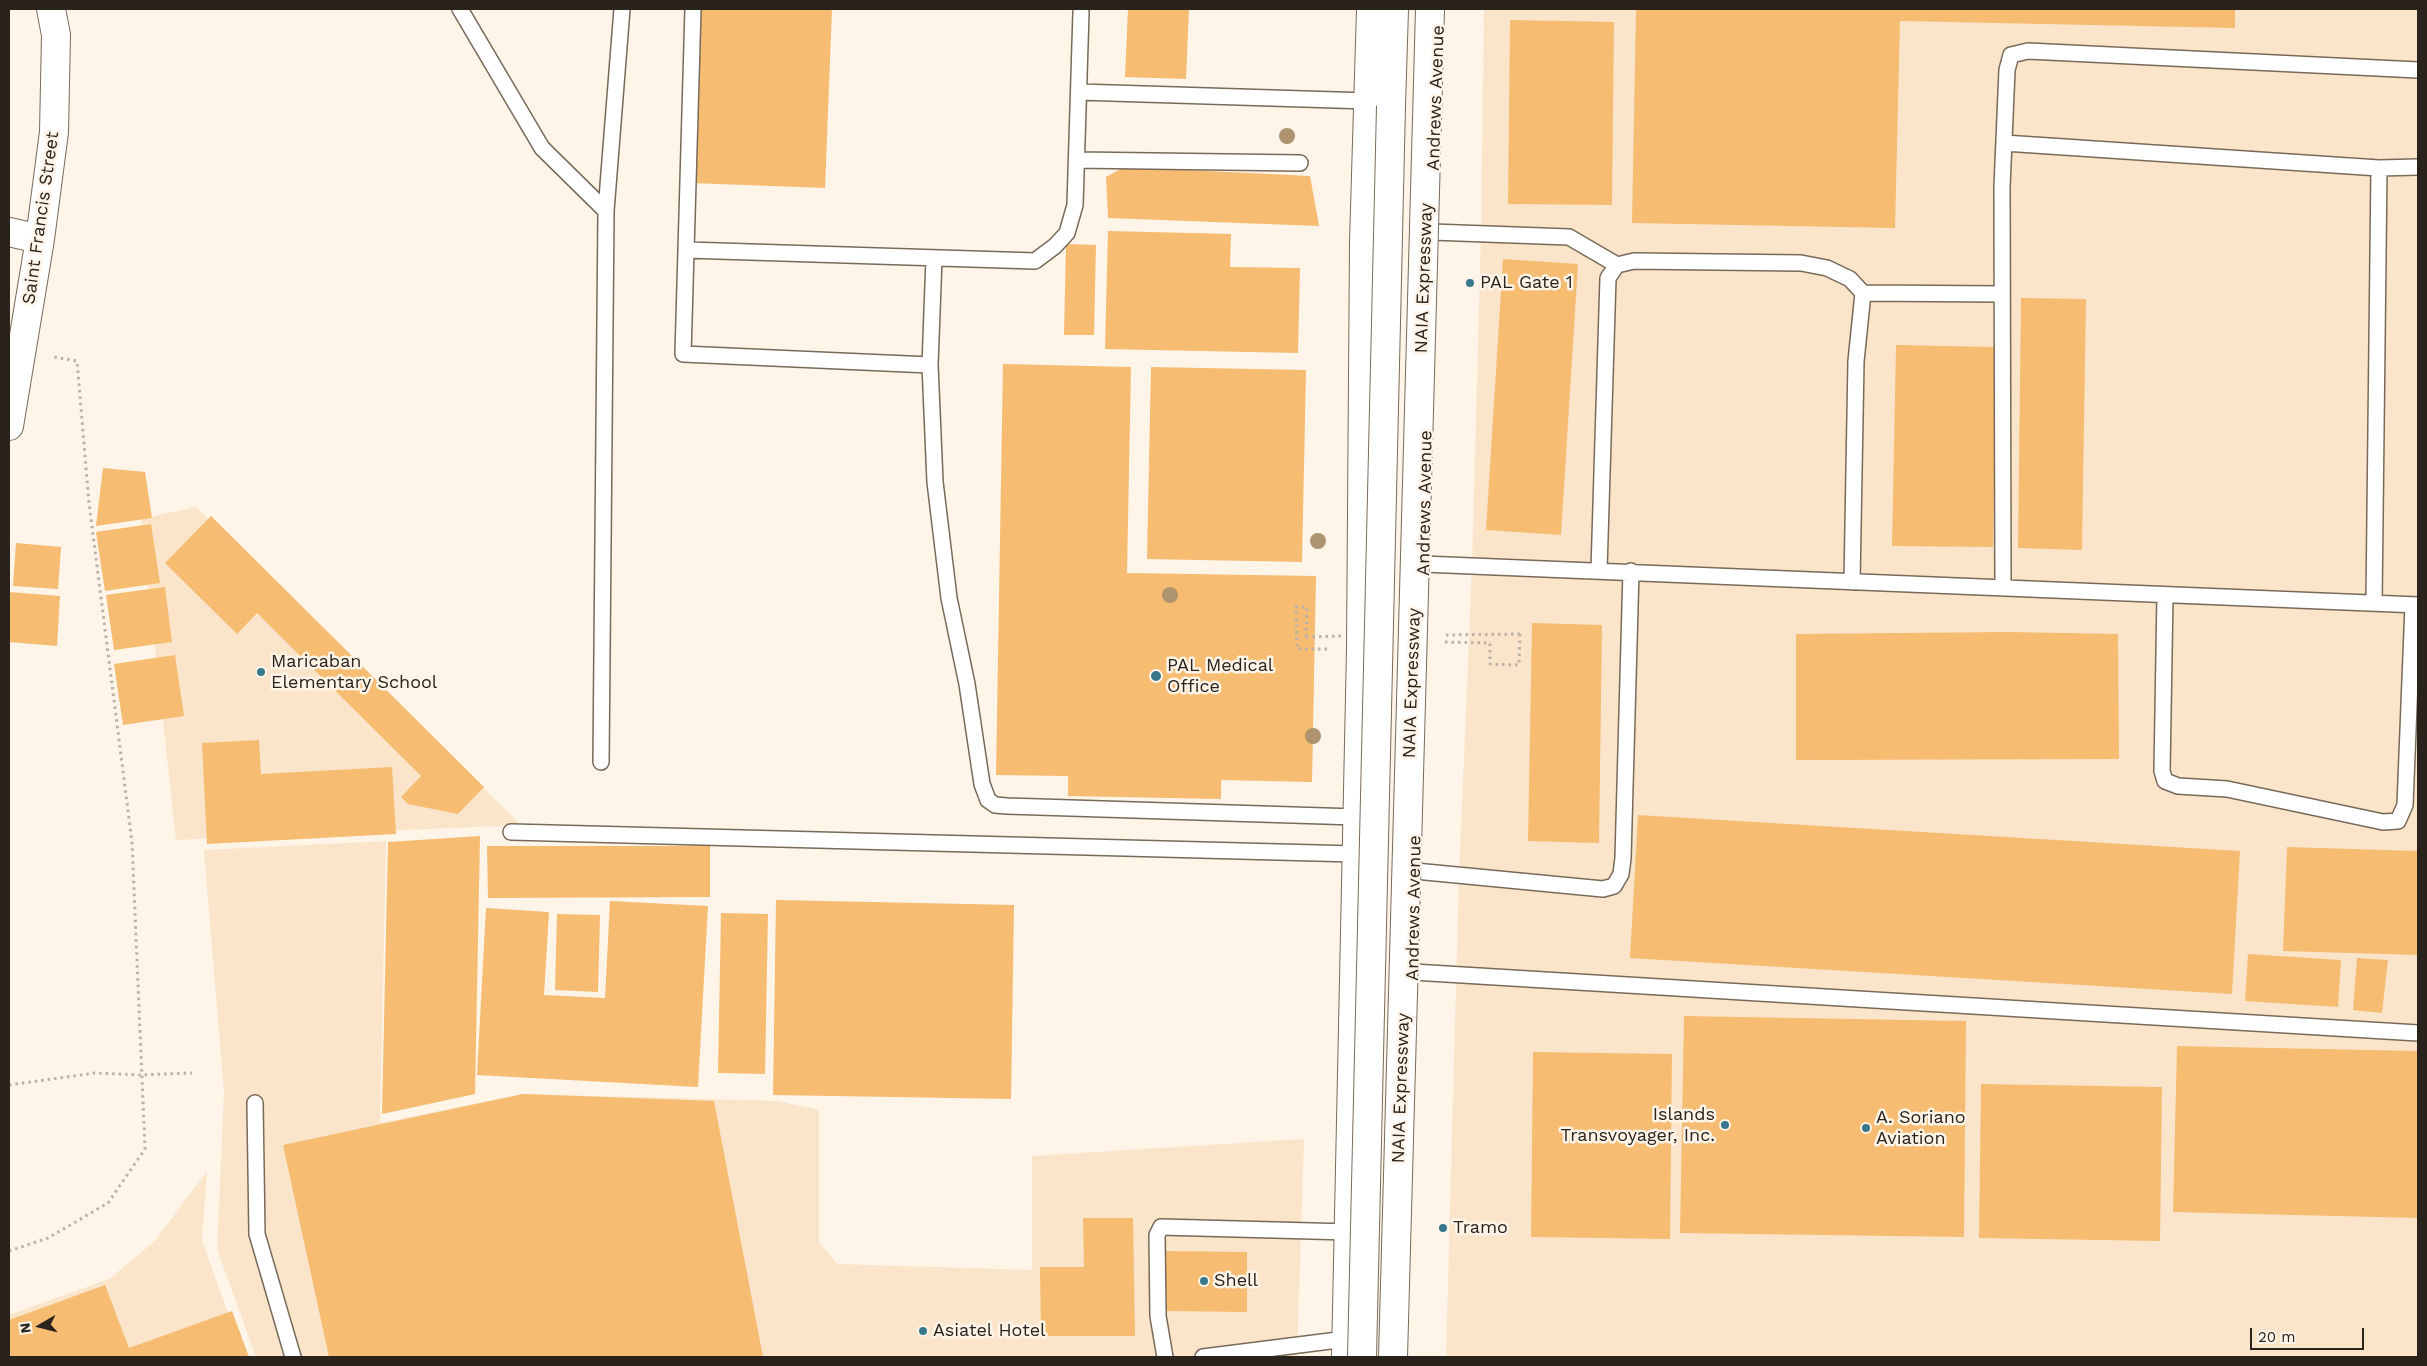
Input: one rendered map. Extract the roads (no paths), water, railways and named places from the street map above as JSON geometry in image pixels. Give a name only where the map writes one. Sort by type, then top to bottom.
[{"type":"main road","name":"Saint Francis Street","points":[[9,426],[13,378],[22,351],[40,239],[54,132],[56,34],[51,9]]},
{"type":"main road","points":[[1351,1351],[1349,1232],[1355,854],[1361,649],[1364,242],[1371,9]]},
{"type":"main road","name":"NAIA Expressway","points":[[1351,1351],[1394,9]]},
{"type":"main road","name":"NAIA Expressway","points":[[1393,1357],[1430,9]]},
{"type":"main road","name":"Andrews Avenue","points":[[1404,1357],[1412,972],[1439,9]]},
{"type":"main road","points":[[9,232],[40,239]]},
{"type":"lane","points":[[460,9],[542,148],[606,212]]},
{"type":"lane","points":[[601,762],[606,212],[622,9]]},
{"type":"lane","points":[[693,9],[683,354],[930,365]]},
{"type":"lane","points":[[687,250],[1034,261],[1055,246],[1067,233],[1075,205],[1081,12]]},
{"type":"lane","points":[[2002,588],[2004,143],[2007,70],[2011,55],[2028,51],[2418,70]]},
{"type":"lane","points":[[1079,92],[1368,101]]},
{"type":"lane","points":[[2004,143],[2379,168],[2418,168]]},
{"type":"lane","points":[[1077,160],[1300,163]]},
{"type":"lane","points":[[2374,603],[2379,168]]},
{"type":"lane","points":[[1432,232],[1569,237],[1618,266]]},
{"type":"lane","points":[[934,258],[930,365],[935,482],[949,598],[967,684],[982,784],[988,800],[995,804],[1007,806],[1356,817]]},
{"type":"lane","points":[[1599,570],[1608,278],[1618,266],[1634,261],[1801,263],[1827,268],[1850,279],[1863,293],[2002,294]]},
{"type":"lane","points":[[1852,582],[1856,361],[1863,293]]},
{"type":"lane","points":[[1423,564],[1630,571],[2416,605],[2405,805],[2398,821],[2383,822],[2227,788],[2178,786],[2165,781],[2162,771],[2165,595]]},
{"type":"lane","points":[[1415,871],[1603,889],[1614,886],[1621,874],[1623,858],[1630,571]]},
{"type":"lane","points":[[511,832],[1355,854]]},
{"type":"lane","points":[[1412,972],[2418,1033]]},
{"type":"lane","points":[[255,1103],[257,1234],[293,1357]]},
{"type":"lane","points":[[1166,1357],[1158,1316],[1157,1235],[1161,1227],[1349,1232]]},
{"type":"lane","points":[[1203,1357],[1351,1351]]},
{"type":"place","name":"PAL Gate 1","points":[[1470,283]]},
{"type":"place","name":"Maricaban Elementary School","points":[[261,672]]},
{"type":"place","name":"PAL Medical Office","points":[[1156,676]]},
{"type":"place","name":"Islands Transvoyager, Inc.","points":[[1725,1125]]},
{"type":"place","name":"A. Soriano Aviation","points":[[1866,1128]]},
{"type":"place","name":"Tramo","points":[[1443,1228]]},
{"type":"place","name":"Shell","points":[[1204,1281]]},
{"type":"place","name":"Asiatel Hotel","points":[[923,1331]]}]
